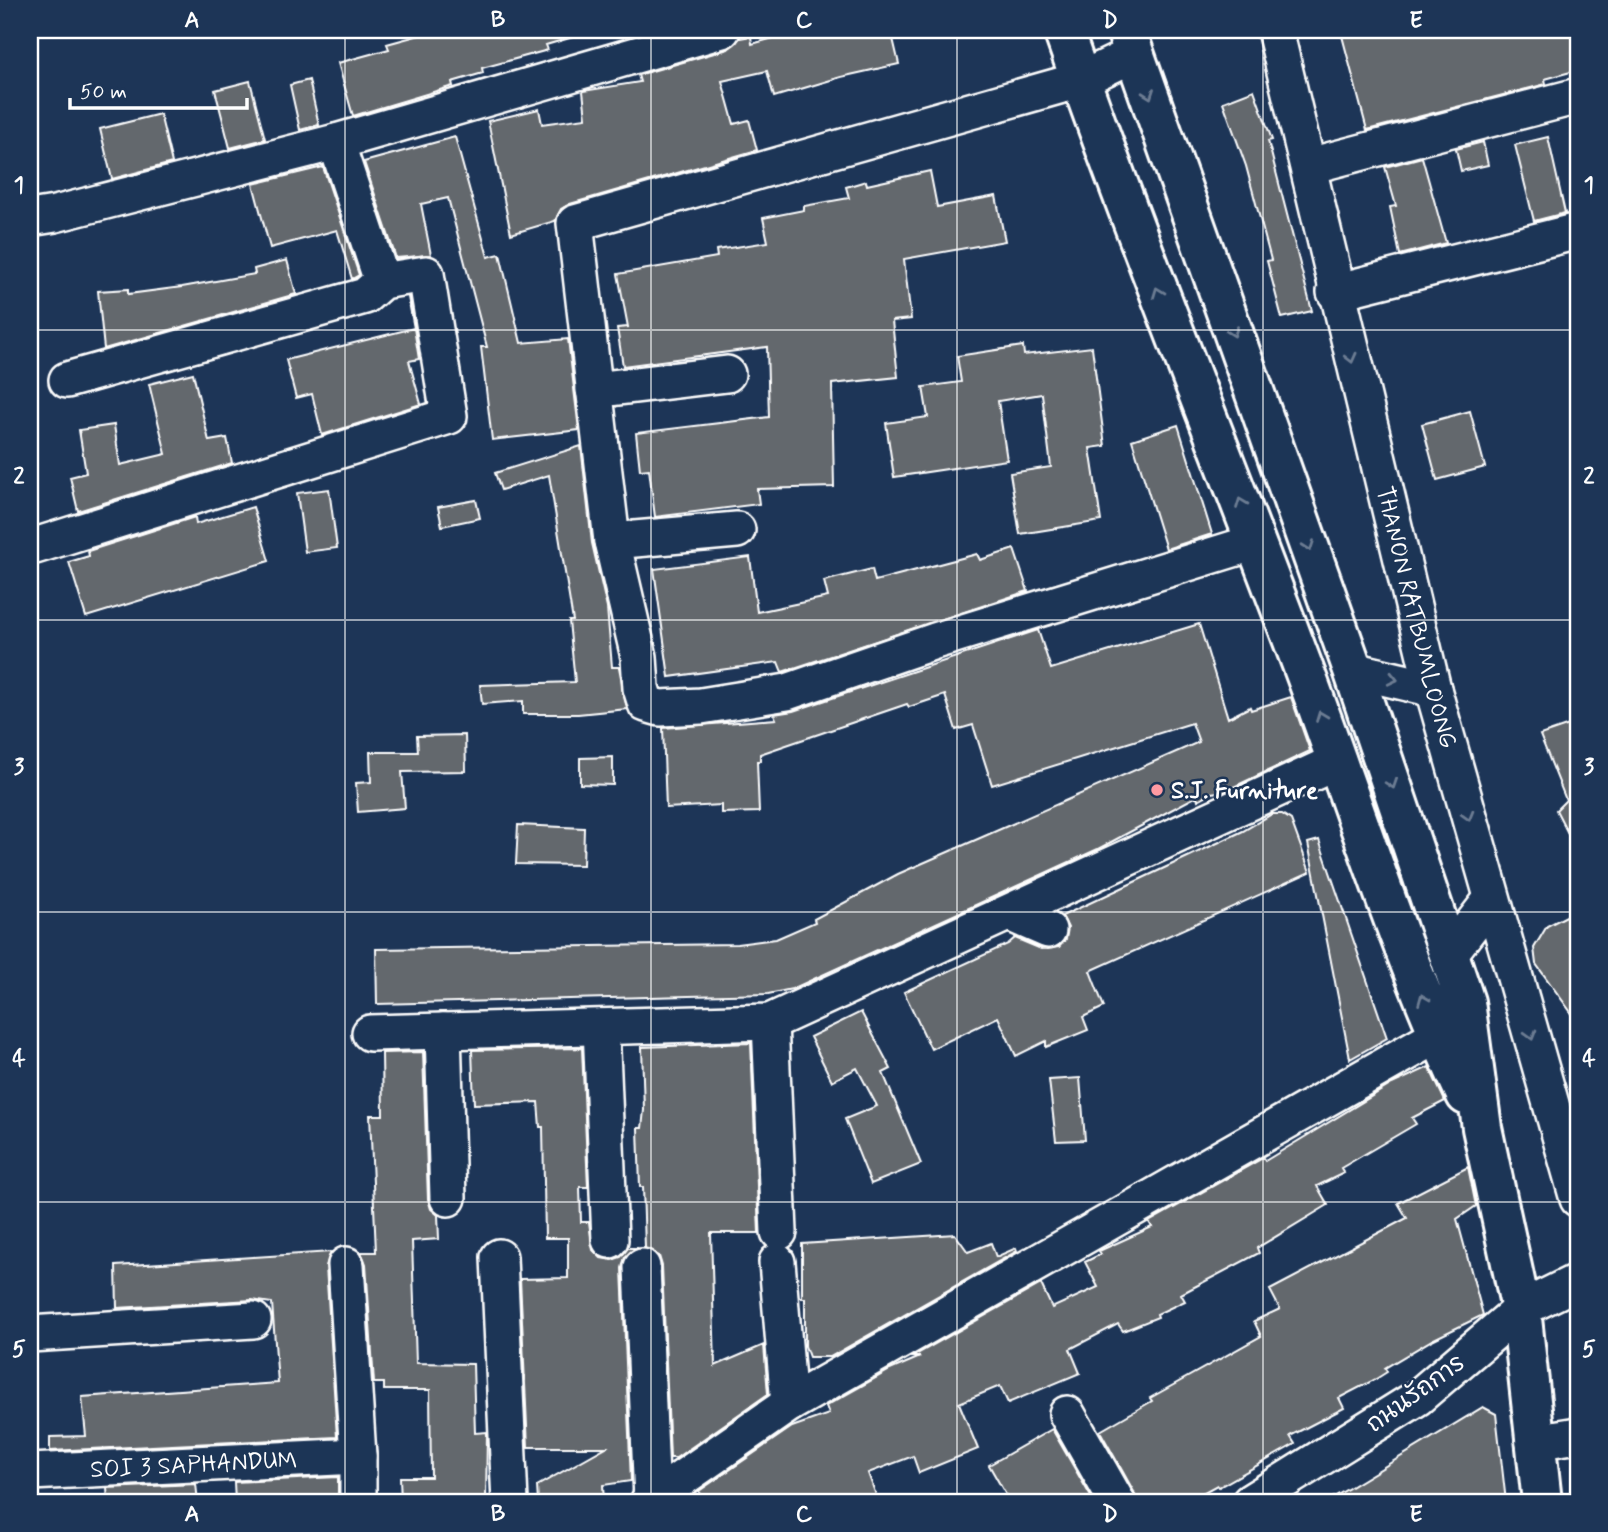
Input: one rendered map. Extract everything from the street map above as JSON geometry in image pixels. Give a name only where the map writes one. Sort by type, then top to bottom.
[{"type":"main road","points":[[1063,30],[1116,183],[1256,542],[1438,1035],[1482,1128]]},
{"type":"main road","points":[[1130,42],[1353,670],[1465,1002],[1482,1128],[1521,1309],[1542,1502]]},
{"type":"street","points":[[42,216],[336,142],[722,30]]},
{"type":"street","name":"THANON RATBUMLOONG","points":[[1276,30],[1309,166],[1335,292],[1433,689],[1578,1199]]},
{"type":"street","points":[[1130,42],[1080,80],[575,223],[612,541],[639,657],[643,697],[646,704],[660,708],[701,706],[787,692],[936,641],[1256,542]]},
{"type":"street","points":[[1309,166],[1578,96]]},
{"type":"street","points":[[336,142],[382,281]]},
{"type":"street","points":[[1335,292],[1578,231]]},
{"type":"street","points":[[35,546],[449,416],[426,274],[382,281],[365,296],[67,380]]},
{"type":"street","points":[[594,390],[727,374]]},
{"type":"street","points":[[612,541],[737,530]]},
{"type":"street","points":[[1353,670],[1433,689]]},
{"type":"street","points":[[370,1033],[770,1022],[1338,761]]},
{"type":"street","points":[[1450,953],[1491,900]]},
{"type":"street","points":[[1009,913],[1048,930]]},
{"type":"street","points":[[770,1022],[778,1247],[789,1404]]},
{"type":"street","points":[[601,1027],[610,1240]]},
{"type":"street","points":[[443,1031],[449,1198]]},
{"type":"street","points":[[650,1501],[789,1404],[1438,1035]]},
{"type":"street","points":[[499,1257],[510,1502]]},
{"type":"street","points":[[346,1265],[358,1456],[358,1502]]},
{"type":"street","points":[[642,1267],[650,1501]]},
{"type":"street","name":"ถนนรัถการ","points":[[1250,1502],[1417,1398],[1521,1309],[1578,1282]]},
{"type":"street","points":[[30,1334],[253,1320]]},
{"type":"street","points":[[1067,1414],[1117,1502]]},
{"type":"street","points":[[1534,1442],[1578,1435]]},
{"type":"street","name":"SOI 3 SAPHANDUM","points":[[30,1472],[358,1456]]},
{"type":"building","points":[[438,30],[579,30],[580,35],[546,45],[548,50],[482,68],[483,73],[452,82],[453,86],[353,116],[338,63],[389,49],[387,44]]},
{"type":"building","points":[[802,30],[891,30],[899,64],[841,77],[774,97],[767,71],[722,81],[734,124],[749,120],[757,150],[570,204],[561,209],[555,221],[511,234],[488,121],[539,109],[542,124],[586,118],[583,91],[640,82],[638,75],[728,49],[740,38],[751,36],[752,44]]},
{"type":"building","points":[[1578,30],[1578,70],[1545,79],[1546,84],[1367,130],[1341,32]]},
{"type":"building","points":[[309,80],[319,125],[300,130],[290,85]]},
{"type":"building","points":[[250,81],[265,139],[230,148],[215,90]]},
{"type":"building","points":[[1254,90],[1272,140],[1268,141],[1312,311],[1282,318],[1267,261],[1271,260],[1246,166],[1223,102]]},
{"type":"building","points":[[160,114],[172,163],[112,179],[100,129]]},
{"type":"building","points":[[455,137],[488,257],[500,254],[521,343],[568,339],[579,430],[492,440],[481,347],[487,347],[448,198],[421,204],[431,255],[396,258],[364,162]]},
{"type":"building","points":[[1548,137],[1565,213],[1534,221],[1515,145]]},
{"type":"building","points":[[1483,142],[1488,165],[1461,171],[1456,149]]},
{"type":"building","points":[[1422,157],[1446,243],[1400,255],[1390,207],[1396,206],[1385,167]]},
{"type":"building","points":[[323,167],[359,275],[352,279],[337,230],[270,248],[253,184]]},
{"type":"building","points":[[930,171],[937,207],[996,196],[1005,241],[904,259],[911,319],[892,321],[898,377],[832,384],[834,487],[757,489],[759,504],[655,517],[649,469],[640,470],[636,433],[769,417],[767,347],[623,366],[617,328],[628,327],[618,274],[717,257],[716,250],[768,242],[763,218],[804,210],[804,206],[849,198],[846,187],[866,181],[867,185]]},
{"type":"building","points":[[287,260],[296,294],[104,349],[98,291],[128,289],[128,294],[182,287],[255,274],[254,269]]},
{"type":"building","points":[[414,328],[419,359],[409,361],[421,404],[322,435],[312,394],[296,398],[286,360]]},
{"type":"building","points":[[1023,346],[1024,355],[1092,347],[1105,446],[1090,448],[1101,521],[1020,534],[1010,473],[1051,467],[1042,394],[998,401],[1007,460],[894,477],[886,423],[928,417],[923,387],[961,382],[957,356]]},
{"type":"building","points":[[193,373],[209,441],[227,438],[232,463],[78,511],[70,477],[86,473],[79,430],[114,425],[120,465],[166,454],[149,384]]},
{"type":"building","points":[[1470,411],[1485,467],[1437,480],[1422,424]]},
{"type":"building","points":[[1178,425],[1212,534],[1166,549],[1132,440]]},
{"type":"building","points":[[581,446],[592,543],[607,608],[612,667],[619,667],[627,709],[578,714],[523,714],[523,701],[482,704],[480,685],[575,682],[569,621],[573,621],[549,475],[501,490],[495,473]]},
{"type":"building","points":[[329,489],[337,548],[305,552],[297,493]]},
{"type":"building","points":[[476,500],[480,518],[442,526],[438,507]]},
{"type":"building","points":[[253,507],[269,561],[86,617],[69,562],[89,556],[88,551],[195,517],[196,524]]},
{"type":"building","points":[[1014,549],[1028,591],[782,672],[778,662],[669,677],[654,569],[750,557],[757,612],[828,597],[824,581],[872,569],[875,581],[977,554],[980,560]]},
{"type":"building","points":[[1199,624],[1228,718],[1250,707],[1251,710],[1291,697],[1310,751],[1225,791],[1211,793],[1198,800],[1197,796],[1098,849],[792,989],[768,994],[377,1004],[376,949],[737,944],[776,939],[815,922],[814,919],[898,874],[1199,742],[1192,723],[992,785],[973,725],[956,730],[945,695],[909,707],[907,704],[760,754],[760,761],[757,761],[759,812],[721,813],[721,805],[666,808],[663,728],[776,719],[774,714],[793,711],[1038,630],[1051,669]]},
{"type":"building","points":[[1578,722],[1578,853],[1556,810],[1566,800],[1540,735]]},
{"type":"building","points":[[465,735],[466,771],[402,772],[405,808],[358,812],[356,783],[371,782],[370,752],[418,752],[417,736]]},
{"type":"building","points":[[613,757],[613,785],[580,784],[580,758]]},
{"type":"building","points":[[1272,814],[1282,814],[1291,820],[1310,872],[1090,971],[1104,1007],[1083,1017],[1088,1030],[1046,1047],[1046,1041],[1016,1056],[998,1017],[931,1049],[904,992],[1008,944],[1015,938],[1041,949],[1059,947],[1066,939],[1068,928],[1062,916],[1243,831]]},
{"type":"building","points":[[518,825],[584,828],[583,865],[516,864]]},
{"type":"building","points":[[1319,840],[1387,1038],[1350,1059],[1308,843]]},
{"type":"building","points":[[1578,910],[1578,1022],[1536,964],[1534,948],[1547,926]]},
{"type":"building","points":[[861,1012],[891,1069],[883,1073],[921,1164],[871,1184],[845,1119],[877,1106],[857,1068],[832,1081],[810,1037]]},
{"type":"building","points":[[751,1043],[759,1233],[711,1233],[715,1366],[764,1345],[768,1394],[676,1458],[670,1458],[662,1266],[659,1256],[645,1248],[643,1187],[640,1187],[638,1128],[642,1128],[644,1110],[642,1047]]},
{"type":"building","points":[[582,1048],[588,1187],[580,1187],[581,1222],[589,1222],[593,1250],[601,1258],[612,1260],[621,1257],[628,1248],[636,1248],[625,1257],[622,1268],[631,1481],[603,1485],[604,1502],[538,1502],[537,1486],[606,1447],[528,1447],[520,1279],[568,1278],[568,1238],[545,1238],[543,1127],[540,1127],[538,1102],[474,1104],[472,1050]]},
{"type":"building","points":[[423,1052],[428,1199],[431,1209],[438,1215],[439,1239],[412,1241],[416,1363],[473,1364],[475,1433],[487,1432],[486,1502],[401,1502],[400,1477],[431,1477],[430,1390],[384,1390],[384,1383],[374,1383],[366,1264],[361,1252],[376,1252],[370,1115],[383,1115],[382,1053]]},
{"type":"building","points":[[1429,1067],[1445,1101],[1412,1118],[1416,1124],[1341,1168],[1344,1173],[1317,1186],[1328,1205],[1257,1248],[1259,1253],[1181,1294],[1185,1301],[1157,1314],[1158,1317],[1123,1331],[1118,1324],[1070,1349],[1080,1373],[1008,1403],[1000,1386],[959,1403],[978,1449],[919,1473],[913,1456],[868,1473],[877,1498],[866,1502],[705,1502],[699,1491],[792,1427],[829,1414],[826,1406],[890,1370],[920,1357],[912,1357],[1041,1284],[1052,1308],[1098,1287],[1085,1262],[1101,1254],[1099,1251],[1152,1227],[1149,1222],[1263,1158],[1265,1161],[1392,1084]]},
{"type":"building","points":[[1080,1078],[1085,1140],[1056,1141],[1049,1080]]},
{"type":"building","points":[[1468,1167],[1476,1206],[1457,1219],[1483,1315],[1432,1340],[1385,1368],[1387,1372],[1339,1398],[1344,1408],[1290,1436],[1295,1444],[1219,1487],[1217,1485],[1186,1502],[1137,1502],[1100,1431],[1152,1401],[1150,1398],[1261,1336],[1254,1321],[1280,1309],[1270,1290],[1407,1218],[1398,1203]]},
{"type":"building","points":[[955,1234],[968,1252],[991,1243],[996,1257],[1016,1248],[1017,1251],[830,1357],[809,1357],[805,1346],[805,1298],[802,1298],[802,1244]]},
{"type":"building","points":[[331,1252],[326,1266],[337,1437],[50,1451],[50,1437],[86,1436],[82,1397],[278,1383],[272,1303],[252,1300],[117,1308],[116,1266]]},
{"type":"building","points":[[1483,1407],[1496,1414],[1506,1502],[1326,1502]]},
{"type":"building","points":[[1052,1429],[1094,1502],[1010,1502],[989,1465]]},
{"type":"building","points":[[338,1477],[338,1502],[235,1502],[234,1482]]},
{"type":"building","points":[[196,1484],[198,1502],[108,1502],[107,1488]]},
{"type":"place","name":"S.J. Furniture","points":[[1157,790]]}]
